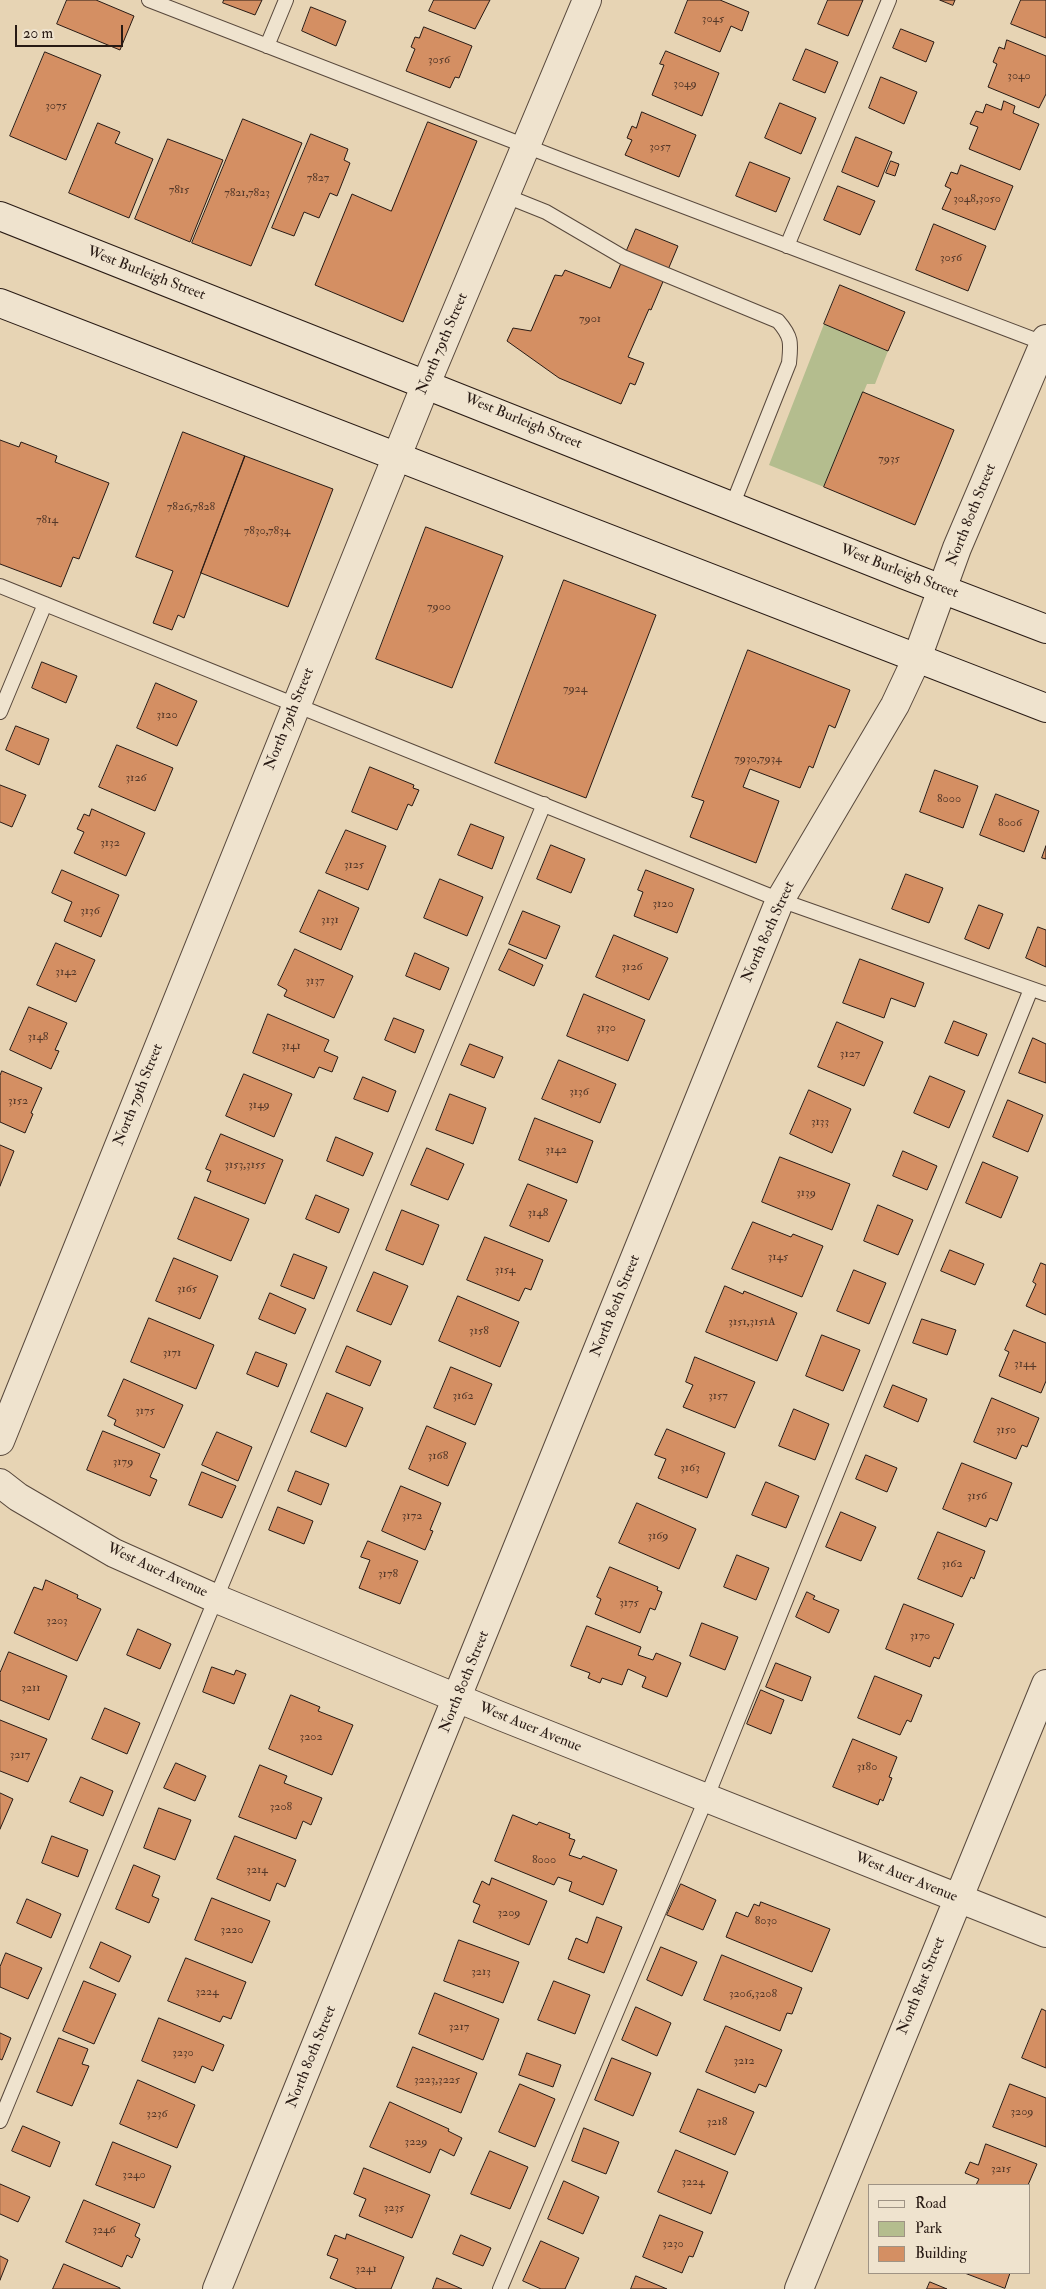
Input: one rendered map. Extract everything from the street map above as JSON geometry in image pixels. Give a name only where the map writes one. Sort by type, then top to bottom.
[{"type":"street","name":"North 79th Street","points":[[0,1441],[426,384],[587,0]]},
{"type":"street","name":"West Burleigh Street","points":[[0,216],[942,589],[1046,628]]},
{"type":"street","points":[[0,304],[1046,708]]},
{"type":"street","name":"North 80th Street","points":[[217,2289],[458,1699],[780,900],[895,705],[917,658],[958,548],[1045,342]]},
{"type":"street","name":"West Auer Avenue","points":[[0,1483],[18,1497],[114,1553],[217,1599],[706,1799],[1046,1933]]},
{"type":"street","name":"North 81st Street","points":[[798,2289],[1046,1684]]},
{"type":"lane","points":[[148,0],[788,246],[1045,342]]},
{"type":"lane","points":[[267,46],[286,0]]},
{"type":"lane","points":[[788,246],[889,0]]},
{"type":"lane","points":[[506,196],[546,212],[623,257],[778,321],[789,333],[790,363],[732,506]]},
{"type":"lane","points":[[0,586],[780,900],[1046,994]]},
{"type":"lane","points":[[0,712],[45,604]]},
{"type":"lane","points":[[0,2121],[544,804]]},
{"type":"lane","points":[[500,2289],[706,1799],[1031,988]]},
{"type":"green space","points":[[824,324],[888,351],[875,384],[867,384],[824,487],[769,465]]},
{"type":"building","points":[[67,0],[96,0],[134,16],[120,50],[57,24]]},
{"type":"building","points":[[224,0],[262,0],[255,15],[223,3]]},
{"type":"building","points":[[434,0],[490,0],[475,29],[429,11]]},
{"type":"building","points":[[688,0],[720,0],[749,12],[742,31],[731,26],[720,52],[675,33]]},
{"type":"building","points":[[828,0],[863,0],[848,36],[818,24]]},
{"type":"building","points":[[940,0],[955,0],[953,5]]},
{"type":"building","points":[[1021,0],[1046,0],[1046,38],[1011,24]]},
{"type":"building","points":[[311,7],[346,21],[336,46],[302,31]]},
{"type":"building","points":[[424,27],[472,46],[459,78],[455,77],[450,88],[406,71],[415,49],[411,47],[415,37],[419,38]]},
{"type":"building","points":[[901,29],[934,42],[926,62],[893,48]]},
{"type":"building","points":[[1007,40],[1046,56],[1046,94],[1039,108],[988,87],[997,64],[993,62],[999,47],[1004,49]]},
{"type":"building","points":[[806,49],[838,62],[825,93],[793,80]]},
{"type":"building","points":[[666,51],[719,73],[702,116],[652,95],[664,65],[660,64]]},
{"type":"building","points":[[45,52],[101,75],[66,160],[10,136]]},
{"type":"building","points":[[881,77],[917,92],[904,124],[869,108]]},
{"type":"building","points":[[1004,101],[1015,106],[1013,113],[1039,124],[1020,170],[969,149],[978,127],[970,124],[976,111],[983,113],[986,104],[1001,110]]},
{"type":"building","points":[[780,103],[816,118],[801,154],[765,138]]},
{"type":"building","points":[[642,112],[696,135],[679,177],[625,155],[632,140],[627,138],[632,126],[636,128]]},
{"type":"building","points":[[243,119],[302,143],[251,266],[192,243]]},
{"type":"building","points":[[428,122],[477,141],[403,322],[315,285],[352,194],[391,211]]},
{"type":"building","points":[[98,123],[120,132],[115,143],[153,159],[129,218],[69,193]]},
{"type":"building","points":[[311,134],[348,149],[344,160],[350,163],[337,196],[330,193],[319,218],[304,212],[294,236],[272,228]]},
{"type":"building","points":[[856,137],[892,152],[878,187],[842,172]]},
{"type":"building","points":[[168,139],[223,160],[190,242],[135,219]]},
{"type":"building","points":[[891,161],[899,164],[895,176],[886,173]]},
{"type":"building","points":[[750,162],[790,178],[776,212],[736,196]]},
{"type":"building","points":[[961,165],[1013,186],[995,230],[942,209],[951,189],[945,186],[951,172],[957,174]]},
{"type":"building","points":[[838,186],[875,201],[860,235],[824,220]]},
{"type":"building","points":[[934,224],[986,246],[968,291],[916,270]]},
{"type":"building","points":[[636,229],[678,246],[651,310],[649,309],[628,357],[644,363],[635,385],[630,383],[621,404],[559,378],[507,341],[513,328],[531,331],[555,275],[562,276],[565,270],[610,288]]},
{"type":"building","points":[[840,285],[905,312],[888,351],[824,324]]},
{"type":"building","points":[[863,392],[954,430],[915,525],[824,487]]},
{"type":"building","points":[[183,432],[245,456],[184,618],[178,615],[172,630],[153,623],[173,571],[136,557]]},
{"type":"building","points":[[0,440],[19,447],[21,442],[57,456],[55,462],[109,483],[79,559],[73,557],[61,587],[0,564]]},
{"type":"building","points":[[245,456],[333,489],[288,607],[201,573]]},
{"type":"building","points":[[426,527],[503,556],[452,688],[376,659]]},
{"type":"building","points":[[564,580],[656,615],[586,798],[495,763]]},
{"type":"building","points":[[748,650],[850,690],[835,728],[829,725],[813,768],[809,766],[800,788],[750,769],[743,787],[779,801],[756,863],[690,837],[704,801],[692,797]]},
{"type":"building","points":[[42,662],[77,676],[66,703],[32,688]]},
{"type":"building","points":[[156,683],[197,701],[177,746],[137,728]]},
{"type":"building","points":[[16,726],[49,739],[39,765],[6,750]]},
{"type":"building","points":[[117,745],[173,768],[155,811],[99,787]]},
{"type":"building","points":[[370,767],[414,785],[413,788],[419,790],[412,806],[408,804],[397,830],[352,812]]},
{"type":"building","points":[[935,770],[978,786],[963,828],[920,812]]},
{"type":"building","points":[[0,785],[26,795],[12,827],[0,822]]},
{"type":"building","points":[[996,794],[1039,811],[1024,852],[980,835]]},
{"type":"building","points":[[92,809],[145,833],[126,876],[74,853],[84,832],[77,829],[84,814],[89,816]]},
{"type":"building","points":[[471,824],[504,837],[492,869],[458,855]]},
{"type":"building","points":[[346,830],[386,846],[368,890],[326,873]]},
{"type":"building","points":[[551,845],[585,859],[571,893],[537,879]]},
{"type":"building","points":[[1046,846],[1046,859],[1042,858]]},
{"type":"building","points":[[62,870],[119,895],[101,937],[64,921],[72,902],[52,893]]},
{"type":"building","points":[[646,870],[694,889],[677,933],[634,916],[643,892],[638,890]]},
{"type":"building","points":[[906,874],[943,888],[929,923],[892,909]]},
{"type":"building","points":[[440,879],[483,897],[467,936],[424,918]]},
{"type":"building","points":[[319,890],[359,908],[341,950],[300,932]]},
{"type":"building","points":[[979,905],[1003,914],[989,949],[965,939]]},
{"type":"building","points":[[523,911],[560,926],[546,959],[509,944]]},
{"type":"building","points":[[1038,927],[1046,930],[1046,967],[1026,958]]},
{"type":"building","points":[[614,935],[668,958],[649,1000],[596,977]]},
{"type":"building","points":[[56,943],[95,960],[76,1002],[37,985]]},
{"type":"building","points":[[295,949],[353,976],[334,1018],[284,996],[287,990],[278,985]]},
{"type":"building","points":[[509,949],[543,965],[534,986],[499,970]]},
{"type":"building","points":[[415,953],[449,968],[440,990],[406,976]]},
{"type":"building","points":[[860,959],[924,983],[915,1007],[891,998],[884,1018],[843,1003]]},
{"type":"building","points":[[584,994],[645,1020],[628,1061],[567,1036]]},
{"type":"building","points":[[29,1007],[67,1023],[55,1050],[59,1051],[51,1069],[10,1050]]},
{"type":"building","points":[[268,1014],[329,1040],[324,1051],[338,1057],[332,1072],[319,1067],[314,1078],[253,1053]]},
{"type":"building","points":[[394,1018],[424,1030],[415,1053],[385,1040]]},
{"type":"building","points":[[954,1021],[987,1034],[978,1056],[945,1043]]},
{"type":"building","points":[[837,1022],[883,1042],[864,1086],[818,1067]]},
{"type":"building","points":[[1033,1038],[1046,1044],[1046,1083],[1019,1073]]},
{"type":"building","points":[[470,1044],[503,1057],[494,1078],[461,1065]]},
{"type":"building","points":[[559,1060],[616,1084],[600,1123],[542,1099]]},
{"type":"building","points":[[2,1071],[42,1088],[25,1133],[0,1122],[0,1076]]},
{"type":"building","points":[[244,1074],[292,1094],[274,1137],[226,1116]]},
{"type":"building","points":[[930,1076],[965,1091],[949,1128],[914,1113]]},
{"type":"building","points":[[363,1077],[396,1091],[388,1112],[354,1099]]},
{"type":"building","points":[[809,1090],[851,1109],[832,1153],[790,1134]]},
{"type":"building","points":[[450,1094],[486,1108],[473,1144],[436,1130]]},
{"type":"building","points":[[1008,1100],[1043,1115],[1028,1152],[993,1137]]},
{"type":"building","points":[[535,1118],[593,1141],[577,1183],[519,1160]]},
{"type":"building","points":[[221,1134],[283,1160],[265,1204],[207,1181],[211,1171],[206,1169]]},
{"type":"building","points":[[336,1137],[373,1153],[363,1176],[327,1161]]},
{"type":"building","points":[[0,1145],[14,1151],[0,1186]]},
{"type":"building","points":[[427,1148],[464,1164],[448,1200],[411,1185]]},
{"type":"building","points":[[903,1151],[937,1166],[927,1190],[893,1176]]},
{"type":"building","points":[[780,1157],[850,1184],[832,1230],[762,1202]]},
{"type":"building","points":[[983,1162],[1018,1177],[1001,1218],[966,1203]]},
{"type":"building","points":[[528,1184],[567,1200],[549,1242],[510,1226]]},
{"type":"building","points":[[316,1195],[349,1209],[339,1233],[306,1219]]},
{"type":"building","points":[[195,1197],[249,1219],[231,1261],[178,1239]]},
{"type":"building","points":[[878,1205],[913,1220],[898,1255],[864,1241]]},
{"type":"building","points":[[402,1210],[439,1225],[423,1265],[386,1250]]},
{"type":"building","points":[[753,1222],[791,1237],[793,1234],[823,1246],[802,1297],[732,1269]]},
{"type":"building","points":[[485,1237],[543,1260],[531,1290],[525,1288],[519,1301],[467,1280]]},
{"type":"building","points":[[950,1250],[984,1264],[975,1285],[941,1271]]},
{"type":"building","points":[[294,1254],[327,1267],[314,1299],[281,1286]]},
{"type":"building","points":[[174,1258],[218,1276],[200,1319],[156,1301]]},
{"type":"building","points":[[1041,1263],[1046,1265],[1046,1315],[1026,1306],[1036,1284],[1033,1282]]},
{"type":"building","points":[[854,1270],[886,1283],[869,1324],[837,1311]]},
{"type":"building","points":[[374,1272],[408,1286],[391,1325],[357,1311]]},
{"type":"building","points":[[725,1286],[743,1294],[744,1291],[797,1313],[777,1361],[706,1332]]},
{"type":"building","points":[[270,1293],[306,1309],[295,1334],[259,1319]]},
{"type":"building","points":[[458,1296],[519,1322],[500,1367],[439,1341]]},
{"type":"building","points":[[149,1318],[214,1345],[196,1389],[131,1362]]},
{"type":"building","points":[[922,1319],[956,1330],[947,1355],[913,1343]]},
{"type":"building","points":[[1014,1330],[1046,1343],[1046,1381],[1041,1393],[999,1376],[1009,1352],[1005,1350]]},
{"type":"building","points":[[822,1335],[860,1350],[843,1391],[806,1376]]},
{"type":"building","points":[[347,1346],[381,1361],[370,1386],[336,1372]]},
{"type":"building","points":[[256,1352],[287,1364],[278,1387],[247,1374]]},
{"type":"building","points":[[695,1357],[755,1382],[735,1428],[683,1407],[693,1385],[686,1382]]},
{"type":"building","points":[[451,1367],[492,1384],[475,1425],[434,1408]]},
{"type":"building","points":[[124,1379],[183,1405],[164,1448],[114,1425],[116,1420],[108,1416]]},
{"type":"building","points":[[893,1385],[927,1399],[918,1422],[884,1407]]},
{"type":"building","points":[[327,1393],[363,1408],[346,1447],[311,1432]]},
{"type":"building","points":[[992,1398],[1039,1418],[1027,1447],[1022,1445],[1016,1459],[974,1442]]},
{"type":"building","points":[[794,1409],[829,1424],[815,1460],[779,1446]]},
{"type":"building","points":[[427,1426],[466,1443],[448,1486],[409,1469]]},
{"type":"building","points":[[667,1429],[725,1453],[707,1498],[658,1478],[666,1459],[655,1455]]},
{"type":"building","points":[[103,1431],[160,1454],[150,1477],[157,1480],[150,1496],[87,1470]]},
{"type":"building","points":[[217,1432],[252,1447],[238,1481],[202,1465]]},
{"type":"building","points":[[866,1455],[897,1468],[887,1492],[856,1479]]},
{"type":"building","points":[[962,1463],[1012,1483],[997,1521],[990,1518],[986,1527],[943,1509]]},
{"type":"building","points":[[296,1471],[329,1484],[321,1505],[288,1491]]},
{"type":"building","points":[[202,1472],[236,1486],[222,1518],[189,1505]]},
{"type":"building","points":[[766,1482],[799,1496],[786,1528],[752,1515]]},
{"type":"building","points":[[401,1486],[441,1503],[430,1530],[433,1531],[425,1550],[382,1531]]},
{"type":"building","points":[[637,1503],[696,1529],[679,1569],[619,1543]]},
{"type":"building","points":[[278,1507],[313,1521],[304,1544],[269,1530]]},
{"type":"building","points":[[841,1512],[876,1527],[861,1561],[826,1547]]},
{"type":"building","points":[[938,1532],[985,1551],[974,1579],[971,1577],[962,1597],[918,1579]]},
{"type":"building","points":[[368,1541],[418,1561],[400,1604],[359,1588],[370,1560],[361,1557]]},
{"type":"building","points":[[737,1555],[769,1568],[756,1600],[724,1587]]},
{"type":"building","points":[[610,1567],[658,1587],[657,1590],[662,1592],[655,1610],[650,1608],[640,1633],[595,1614],[601,1599],[597,1597]]},
{"type":"building","points":[[46,1580],[78,1595],[77,1598],[101,1609],[77,1661],[14,1633],[34,1587],[42,1590]]},
{"type":"building","points":[[807,1592],[815,1596],[813,1599],[839,1610],[829,1633],[796,1617]]},
{"type":"building","points":[[904,1604],[954,1624],[939,1659],[934,1657],[930,1667],[886,1649]]},
{"type":"building","points":[[702,1623],[738,1637],[725,1670],[690,1656]]},
{"type":"building","points":[[587,1626],[641,1647],[638,1655],[653,1660],[656,1653],[681,1663],[667,1697],[642,1687],[646,1677],[628,1669],[622,1685],[602,1678],[600,1683],[588,1678],[590,1673],[571,1666]]},
{"type":"building","points":[[138,1629],[171,1644],[160,1669],[127,1655]]},
{"type":"building","points":[[9,1652],[67,1676],[49,1720],[0,1700],[0,1673]]},
{"type":"building","points":[[776,1663],[811,1677],[802,1701],[766,1687]]},
{"type":"building","points":[[212,1667],[234,1675],[236,1670],[246,1674],[234,1704],[203,1692]]},
{"type":"building","points":[[875,1676],[922,1695],[911,1722],[907,1720],[900,1735],[858,1718]]},
{"type":"building","points":[[761,1690],[784,1700],[771,1734],[747,1724]]},
{"type":"building","points":[[291,1695],[320,1707],[318,1711],[353,1725],[332,1775],[269,1749]]},
{"type":"building","points":[[105,1708],[140,1723],[127,1754],[92,1739]]},
{"type":"building","points":[[0,1720],[47,1739],[28,1782],[0,1771]]},
{"type":"building","points":[[853,1739],[897,1757],[889,1777],[892,1778],[883,1801],[880,1799],[878,1805],[833,1787]]},
{"type":"building","points":[[176,1763],[206,1776],[195,1801],[164,1788]]},
{"type":"building","points":[[260,1765],[287,1776],[284,1783],[322,1798],[311,1825],[303,1821],[296,1839],[239,1817]]},
{"type":"building","points":[[81,1777],[113,1791],[103,1816],[70,1802]]},
{"type":"building","points":[[0,1793],[13,1799],[0,1829]]},
{"type":"building","points":[[159,1808],[191,1820],[175,1860],[144,1848]]},
{"type":"building","points":[[513,1815],[537,1825],[539,1822],[570,1834],[569,1838],[575,1840],[569,1855],[581,1859],[583,1856],[617,1870],[603,1905],[569,1891],[572,1882],[558,1877],[554,1885],[495,1861]]},
{"type":"building","points":[[52,1836],[88,1850],[78,1877],[42,1863]]},
{"type":"building","points":[[235,1836],[296,1860],[285,1887],[277,1883],[270,1901],[217,1879]]},
{"type":"building","points":[[134,1865],[160,1876],[152,1896],[159,1899],[149,1923],[116,1909]]},
{"type":"building","points":[[492,1878],[547,1901],[529,1945],[473,1922],[480,1905],[473,1902],[482,1881],[489,1885]]},
{"type":"building","points":[[681,1884],[716,1900],[703,1930],[667,1915]]},
{"type":"building","points":[[212,1898],[270,1921],[252,1963],[195,1940]]},
{"type":"building","points":[[27,1899],[61,1914],[51,1938],[17,1923]]},
{"type":"building","points":[[761,1902],[830,1929],[812,1972],[726,1937],[736,1912],[748,1917],[754,1904],[759,1906]]},
{"type":"building","points":[[597,1917],[622,1927],[604,1973],[568,1959],[576,1938],[587,1943]]},
{"type":"building","points":[[459,1940],[519,1962],[503,2003],[444,1981]]},
{"type":"building","points":[[101,1942],[131,1956],[119,1982],[90,1968]]},
{"type":"building","points":[[661,1947],[697,1962],[682,1996],[647,1980]]},
{"type":"building","points":[[6,1953],[42,1968],[28,1999],[0,1987],[0,1967]]},
{"type":"building","points":[[722,1955],[802,1988],[792,2014],[787,2013],[780,2031],[704,2000]]},
{"type":"building","points":[[186,1958],[246,1982],[231,2019],[223,2016],[220,2022],[168,2001]]},
{"type":"building","points":[[84,1981],[116,1994],[94,2044],[63,2031]]},
{"type":"building","points":[[554,1981],[590,1995],[575,2034],[538,2020]]},
{"type":"building","points":[[435,1993],[499,2019],[483,2060],[419,2034]]},
{"type":"building","points":[[636,2007],[671,2023],[657,2056],[622,2040]]},
{"type":"building","points":[[1042,2009],[1046,2011],[1046,2068],[1022,2058]]},
{"type":"building","points":[[159,2018],[224,2045],[213,2071],[202,2066],[195,2083],[142,2061]]},
{"type":"building","points":[[726,2026],[782,2050],[766,2087],[759,2084],[755,2093],[706,2072]]},
{"type":"building","points":[[0,2033],[11,2038],[2,2060],[0,2059]]},
{"type":"building","points":[[59,2038],[88,2049],[82,2064],[89,2066],[72,2106],[37,2092]]},
{"type":"building","points":[[413,2047],[477,2073],[461,2113],[397,2087]]},
{"type":"building","points":[[527,2053],[561,2065],[553,2087],[519,2075]]},
{"type":"building","points":[[612,2058],[651,2073],[633,2116],[595,2100]]},
{"type":"building","points":[[138,2080],[195,2105],[177,2148],[120,2124]]},
{"type":"building","points":[[520,2084],[555,2099],[535,2147],[499,2132]]},
{"type":"building","points":[[1010,2084],[1046,2098],[1046,2147],[993,2127]]},
{"type":"building","points":[[698,2089],[754,2112],[735,2155],[680,2132]]},
{"type":"building","points":[[390,2102],[449,2129],[448,2131],[462,2138],[454,2156],[440,2149],[430,2173],[370,2147]]},
{"type":"building","points":[[23,2126],[60,2142],[50,2167],[12,2151]]},
{"type":"building","points":[[584,2128],[619,2142],[606,2174],[572,2161]]},
{"type":"building","points":[[113,2142],[171,2166],[154,2208],[96,2185]]},
{"type":"building","points":[[986,2144],[1037,2164],[1028,2184],[976,2184],[979,2179],[965,2173],[970,2162],[978,2165]]},
{"type":"building","points":[[676,2150],[728,2172],[711,2214],[658,2192]]},
{"type":"building","points":[[490,2151],[528,2167],[510,2209],[471,2194]]},
{"type":"building","points":[[364,2168],[430,2195],[412,2238],[359,2216],[366,2199],[354,2194]]},
{"type":"building","points":[[564,2181],[599,2197],[583,2234],[548,2219]]},
{"type":"building","points":[[0,2184],[30,2197],[18,2222],[0,2214]]},
{"type":"building","points":[[84,2200],[140,2224],[135,2236],[140,2239],[132,2258],[127,2255],[122,2267],[66,2242]]},
{"type":"building","points":[[660,2215],[703,2232],[693,2257],[689,2256],[682,2273],[643,2257]]},
{"type":"building","points":[[347,2234],[404,2257],[391,2289],[357,2289],[330,2278],[338,2259],[327,2255],[335,2235],[345,2239]]},
{"type":"building","points":[[461,2235],[491,2248],[483,2266],[453,2254]]},
{"type":"building","points":[[541,2241],[579,2258],[565,2289],[541,2289],[523,2281]]},
{"type":"building","points":[[0,2256],[8,2260],[0,2280]]},
{"type":"building","points":[[64,2264],[120,2288],[120,2289],[53,2289]]},
{"type":"building","points":[[968,2274],[1010,2274],[1005,2288]]},
{"type":"building","points":[[636,2276],[667,2289],[631,2289]]},
{"type":"building","points":[[437,2278],[462,2289],[433,2289]]},
{"type":"building","points":[[930,2282],[947,2289],[927,2289]]}]
